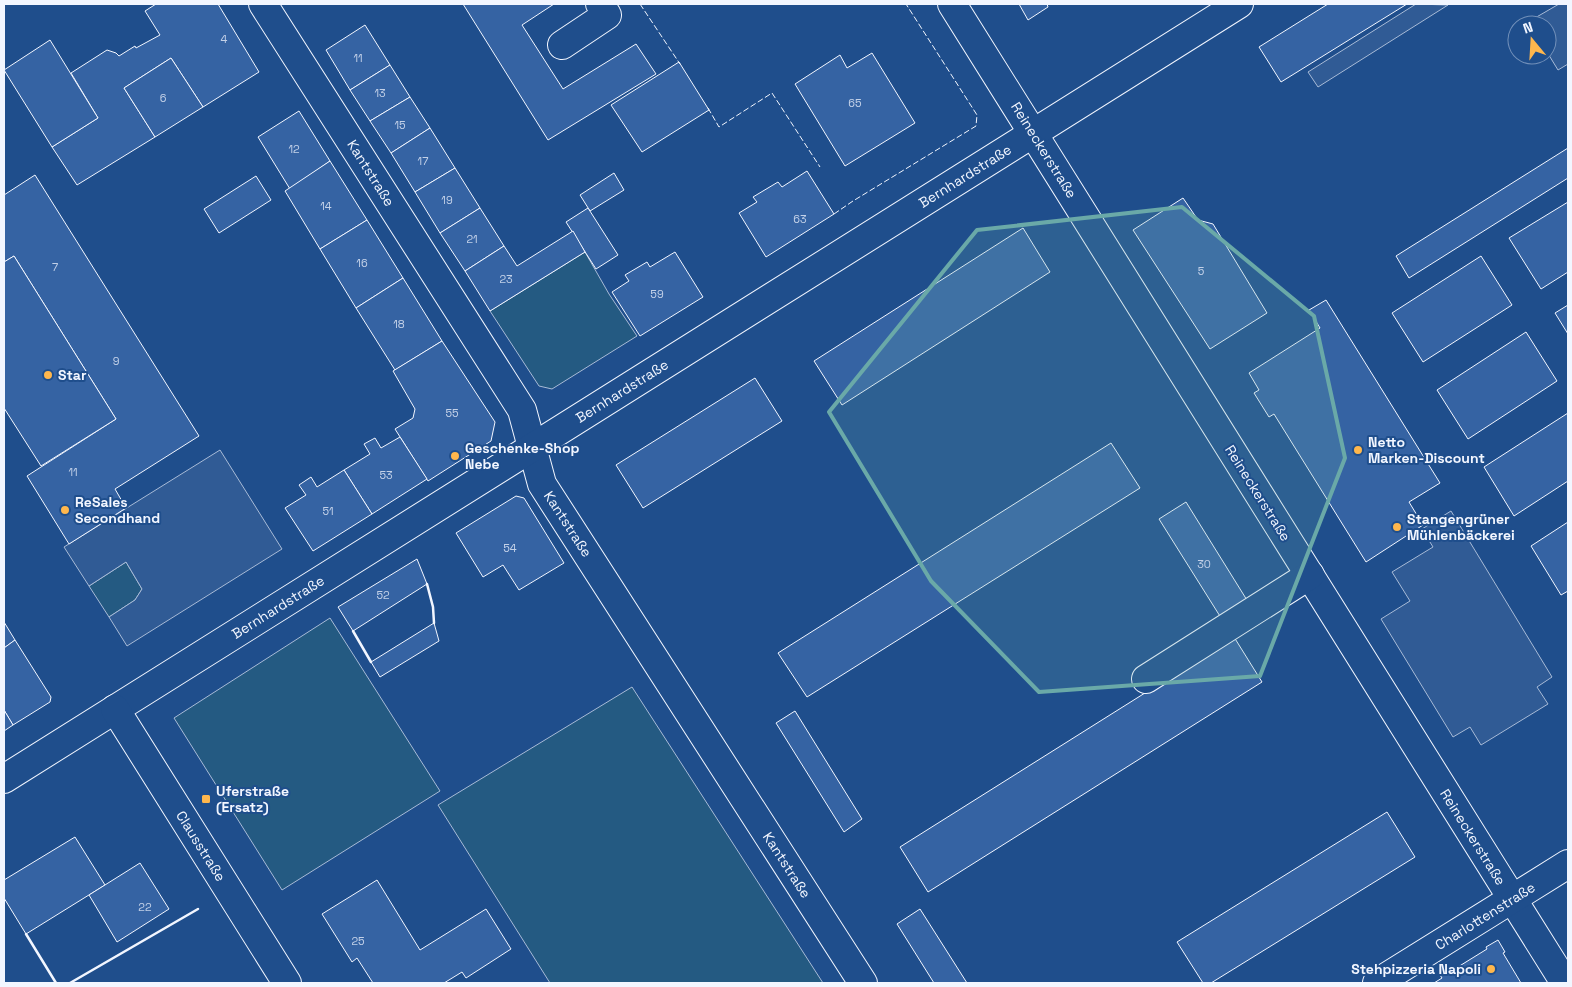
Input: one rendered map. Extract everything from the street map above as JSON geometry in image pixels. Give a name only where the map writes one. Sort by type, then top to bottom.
[{"type":"street","name":"Kantstraße","points":[[263,4],[522,410],[542,484],[863,983]]},
{"type":"street","points":[[562,45],[608,15],[600,4]]},
{"type":"street","name":"Reineckerstraße","points":[[952,4],[1564,983]]},
{"type":"street","name":"Bernhardstraße","points":[[4,779],[1239,4]]},
{"type":"street","points":[[1146,678],[1310,575]]},
{"type":"street","name":"Clausstraße","points":[[115,709],[287,983]]},
{"type":"street","name":"Charlottenstraße","points":[[1377,983],[1568,864]]},
{"type":"highlighted area","points":[[1182,207],[1314,316],[1345,458],[1260,676],[1039,692],[931,581],[829,412],[977,230]]},
{"type":"shaded area","points":[[1416,4],[1448,5],[1318,87],[1308,72]]},
{"type":"shaded area","points":[[1559,4],[1568,4],[1568,64],[1558,70],[1555,65],[1557,65],[1557,15],[1540,15]]},
{"type":"shaded area","points":[[585,252],[609,294],[637,336],[552,389],[539,386],[490,311]]},
{"type":"shaded area","points":[[220,450],[282,549],[127,646],[109,617],[135,600],[142,589],[126,562],[89,586],[64,547]]},
{"type":"shaded area","points":[[1451,511],[1552,677],[1537,687],[1548,704],[1481,745],[1470,727],[1453,737],[1381,619],[1410,601],[1392,572],[1433,547],[1422,529]]},
{"type":"shaded area","points":[[126,562],[142,589],[135,600],[109,617],[89,586]]},
{"type":"shaded area","points":[[330,618],[440,791],[282,890],[174,718]]},
{"type":"shaded area","points":[[632,687],[823,983],[550,983],[438,805]]},
{"type":"building","points":[[156,4],[218,4],[259,72],[203,107],[171,58],[124,88],[155,137],[77,185],[52,147],[98,118],[71,73],[107,50],[119,56],[135,46],[136,48],[160,35],[145,11]]},
{"type":"building","points":[[463,4],[554,4],[522,25],[563,89],[636,44],[656,74],[548,140]]},
{"type":"building","points":[[1019,4],[1047,4],[1048,7],[1028,20]]},
{"type":"building","points":[[1328,4],[1407,4],[1281,82],[1259,47]]},
{"type":"building","points":[[365,25],[390,65],[350,90],[326,50]]},
{"type":"building","points":[[50,40],[98,118],[52,147],[4,70]]},
{"type":"building","points":[[872,53],[915,123],[845,166],[795,84],[840,55],[847,68]]},
{"type":"building","points":[[171,58],[203,107],[155,137],[124,88]]},
{"type":"building","points":[[679,62],[709,110],[642,152],[611,105]]},
{"type":"building","points":[[390,65],[410,97],[370,121],[350,90]]},
{"type":"building","points":[[410,97],[430,128],[391,153],[370,121]]},
{"type":"building","points":[[299,111],[330,161],[290,189],[258,137]]},
{"type":"building","points":[[430,128],[455,168],[415,192],[391,153]]},
{"type":"building","points":[[1568,148],[1568,178],[1409,278],[1396,256]]},
{"type":"building","points":[[330,161],[367,220],[320,249],[285,191]]},
{"type":"building","points":[[455,168],[480,208],[440,233],[415,192]]},
{"type":"building","points":[[807,171],[834,214],[766,257],[739,213],[757,202],[753,197],[778,182],[782,187]]},
{"type":"building","points":[[614,173],[624,190],[590,211],[580,195]]},
{"type":"building","points":[[35,175],[199,436],[115,489],[126,508],[69,544],[27,476],[116,419],[14,256],[4,262],[4,195]]},
{"type":"building","points":[[256,176],[271,200],[219,233],[204,209]]},
{"type":"building","points":[[1183,198],[1198,220],[1213,224],[1267,313],[1210,349],[1133,230]]},
{"type":"building","points":[[1568,202],[1568,272],[1541,289],[1509,238]]},
{"type":"building","points":[[480,208],[504,246],[465,271],[440,233]]},
{"type":"building","points":[[588,208],[618,255],[596,269],[566,222]]},
{"type":"building","points":[[367,220],[403,278],[356,308],[320,249]]},
{"type":"building","points":[[1023,228],[1050,272],[842,405],[814,361]]},
{"type":"building","points":[[573,231],[585,252],[490,311],[465,271],[504,246],[517,266]]},
{"type":"building","points":[[675,252],[703,297],[640,336],[612,292],[629,281],[625,275],[647,262],[650,267]]},
{"type":"building","points":[[14,256],[116,419],[41,466],[4,408],[4,262]]},
{"type":"building","points":[[1481,256],[1512,305],[1423,362],[1392,313]]},
{"type":"building","points":[[403,278],[442,341],[395,370],[356,308]]},
{"type":"building","name":"Netto Marken-Discount","points":[[1326,300],[1440,483],[1409,502],[1423,525],[1366,562],[1274,414],[1269,417],[1254,393],[1259,390],[1249,373],[1320,328],[1309,310]]},
{"type":"building","points":[[1568,305],[1568,334],[1555,313]]},
{"type":"building","points":[[1526,332],[1557,381],[1468,439],[1437,390]]},
{"type":"building","points":[[442,341],[495,422],[491,441],[428,481],[395,429],[413,418],[415,409],[393,371]]},
{"type":"building","points":[[755,378],[782,421],[643,508],[616,465]]},
{"type":"building","points":[[1568,413],[1568,481],[1514,516],[1484,467]]},
{"type":"building","points":[[400,437],[427,479],[372,514],[344,470],[370,454],[364,444],[375,438],[381,448]]},
{"type":"building","points":[[1111,443],[1140,488],[807,697],[778,653]]},
{"type":"building","points":[[344,470],[372,514],[313,551],[285,508],[306,495],[299,485],[311,477],[317,487]]},
{"type":"building","points":[[516,496],[524,498],[564,563],[519,590],[503,565],[483,577],[456,533]]},
{"type":"building","points":[[1186,502],[1250,605],[1223,621],[1159,519]]},
{"type":"building","points":[[1568,522],[1568,591],[1561,595],[1531,546]]},
{"type":"building","points":[[417,559],[427,584],[353,631],[338,607]]},
{"type":"building","points":[[4,622],[15,640],[4,648]]},
{"type":"building","points":[[434,623],[439,641],[380,677],[371,662]]},
{"type":"building","points":[[1234,637],[1262,682],[928,892],[900,847]]},
{"type":"building","points":[[15,640],[51,697],[50,702],[13,725],[4,710],[4,648]]},
{"type":"building","points":[[4,710],[13,725],[4,731]]},
{"type":"building","points":[[795,711],[862,819],[844,832],[776,723]]},
{"type":"building","points":[[1387,812],[1415,857],[1211,983],[1203,983],[1177,942]]},
{"type":"building","points":[[75,837],[105,885],[26,934],[4,898],[4,880]]},
{"type":"building","points":[[140,863],[169,909],[117,942],[89,895]]},
{"type":"building","points":[[377,880],[420,950],[486,909],[511,949],[466,978],[462,972],[444,983],[373,983],[357,958],[352,962],[322,914]]},
{"type":"building","points":[[920,909],[967,983],[934,983],[897,924]]},
{"type":"building","points":[[1498,940],[1505,952],[1503,953],[1521,983],[1434,983],[1442,978],[1440,975],[1452,968],[1453,970]]},
{"type":"fence","points":[[640,4],[680,64]]},
{"type":"fence","points":[[834,214],[976,126],[977,115],[906,4]]},
{"type":"fence","points":[[708,108],[719,127],[772,93],[820,167]]},
{"type":"wall","points":[[427,584],[433,607],[434,623]]},
{"type":"wall","points":[[353,631],[371,662]]},
{"type":"wall","points":[[70,983],[198,909]]},
{"type":"wall","points":[[26,934],[56,983]]},
{"type":"place","name":"Star","points":[[48,375]]},
{"type":"place","name":"Netto Marken-Discount","points":[[1358,450]]},
{"type":"place","name":"Geschenke-Shop Nebe","points":[[455,456]]},
{"type":"place","name":"ReSales Secondhand","points":[[65,510]]},
{"type":"place","name":"Stangengrüner Mühlenbäckerei","points":[[1397,527]]},
{"type":"place","name":"Uferstraße (Ersatz)","points":[[206,799]]},
{"type":"place","name":"Stehpizzeria Napoli","points":[[1491,969]]}]
